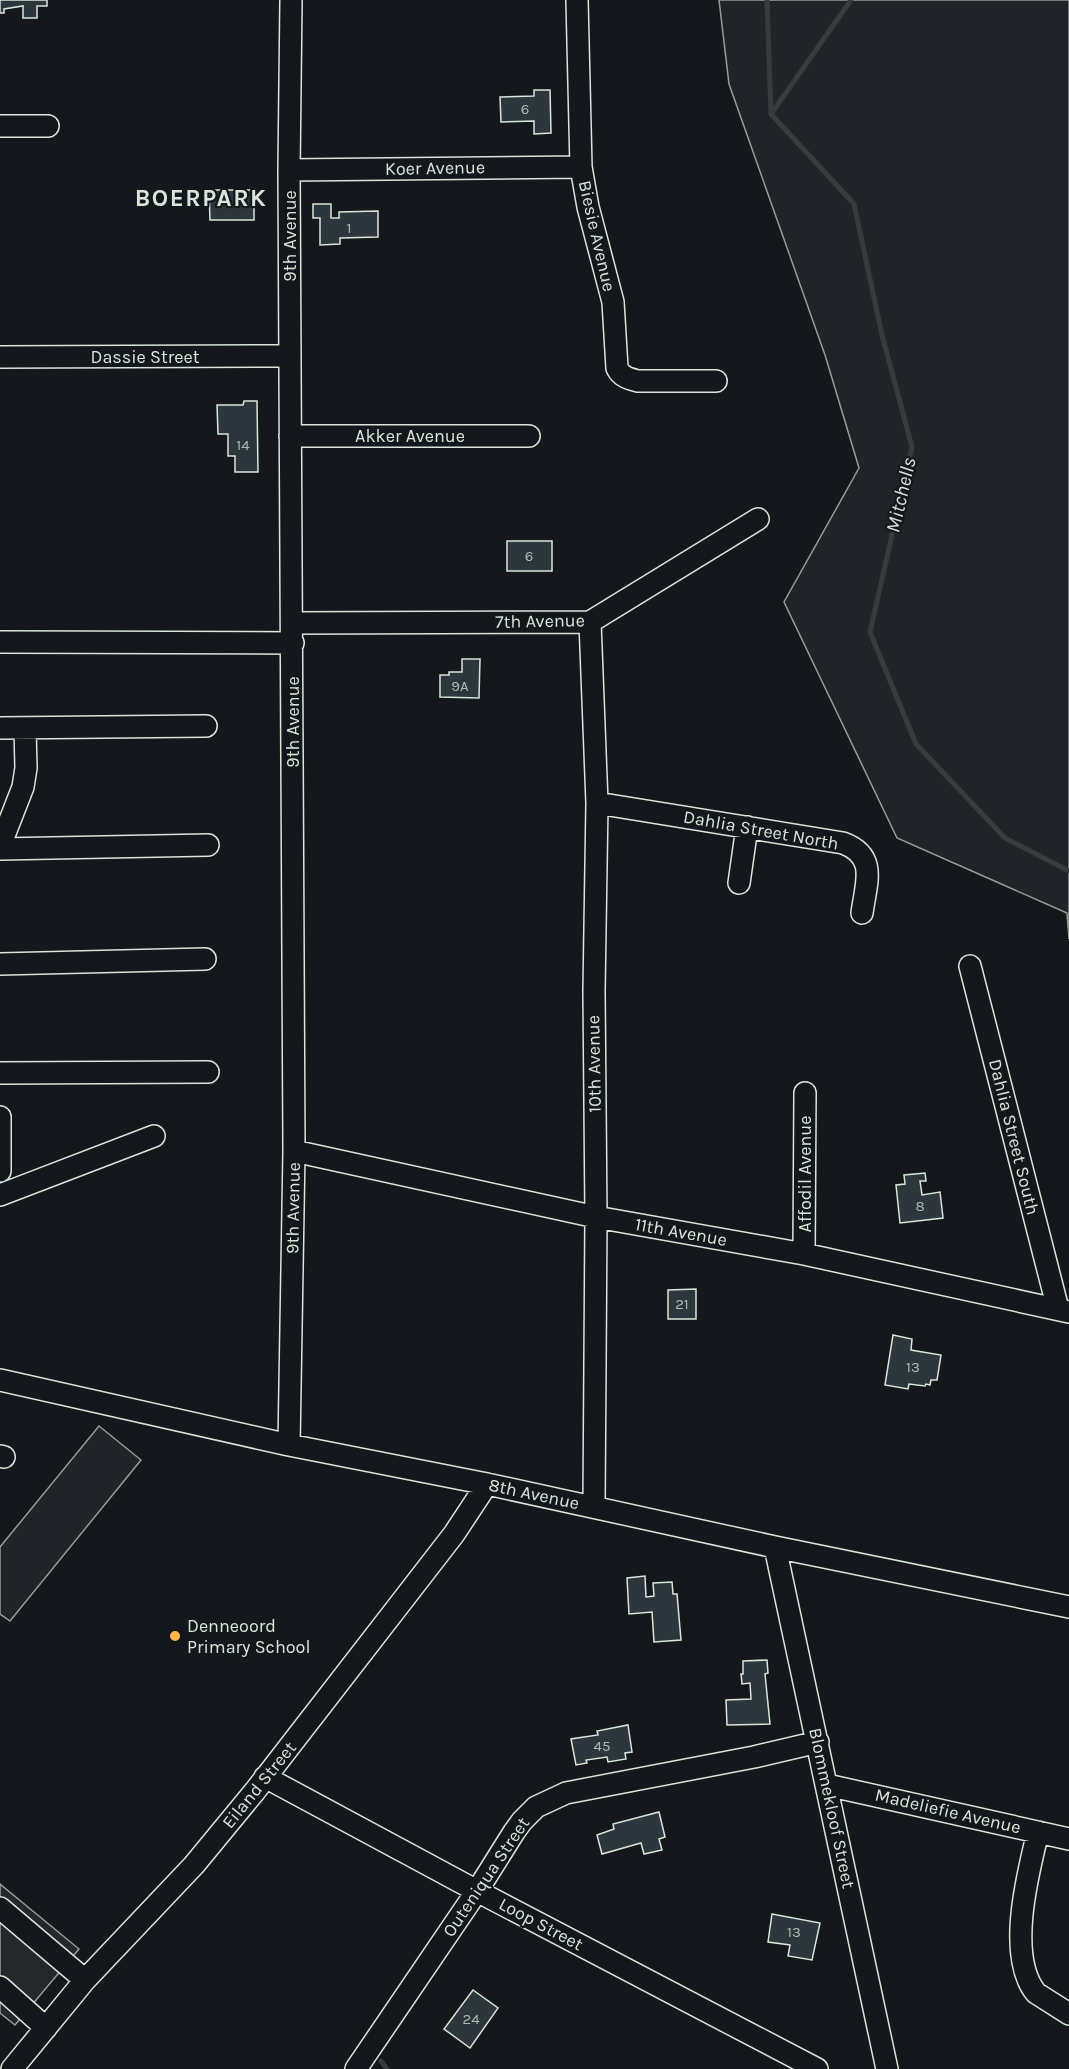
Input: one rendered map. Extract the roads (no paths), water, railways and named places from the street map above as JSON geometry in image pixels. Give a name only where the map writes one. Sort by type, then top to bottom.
[{"type":"street","name":"9th Avenue","points":[[289,1445],[294,1151],[289,170],[291,0]]},
{"type":"street","name":"Biesie Avenue","points":[[577,0],[581,167],[588,207],[613,302],[616,364],[619,372],[638,381],[716,381]]},
{"type":"street","points":[[0,126],[48,126]]},
{"type":"street","name":"Koer Avenue","points":[[289,170],[581,167]]},
{"type":"street","name":"Dassie Street","points":[[0,357],[290,356]]},
{"type":"street","name":"Akker Avenue","points":[[290,436],[529,436]]},
{"type":"street","name":"7th Avenue","points":[[0,642],[590,622],[758,519]]},
{"type":"street","name":"10th Avenue","points":[[590,622],[597,803],[594,991],[596,1217],[594,1507]]},
{"type":"street","points":[[0,728],[206,726]]},
{"type":"street","points":[[25,728],[26,768],[23,787],[0,847],[208,845]]},
{"type":"street","name":"Dahlia Street North","points":[[597,803],[843,843],[853,847],[862,854],[867,864],[862,913]]},
{"type":"street","points":[[739,883],[747,827]]},
{"type":"street","points":[[0,964],[205,959]]},
{"type":"street","name":"Dahlia Street South","points":[[970,966],[1064,1311]]},
{"type":"street","points":[[0,1073],[208,1072]]},
{"type":"street","name":"Affodil Avenue","points":[[804,1254],[805,1094]]},
{"type":"street","points":[[0,1117],[0,1171]]},
{"type":"street","points":[[0,1195],[154,1136]]},
{"type":"street","name":"11th Avenue","points":[[294,1151],[596,1217],[804,1254],[1064,1311]]},
{"type":"street","name":"8th Avenue","points":[[1,1386],[486,1484],[775,1547],[1069,1607]]},
{"type":"street","name":"Eiland Street","points":[[12,2069],[85,1980],[194,1865],[309,1723],[447,1543],[486,1484]]},
{"type":"street","name":"Blommekloof Street","points":[[775,1547],[887,2069]]},
{"type":"street","name":"Outeniqua Street","points":[[356,2069],[522,1821],[543,1803],[566,1793],[754,1757],[818,1742]]},
{"type":"street","name":"Loop Street","points":[[265,1777],[477,1891],[818,2069]]},
{"type":"street","name":"Madeliefie Avenue","points":[[827,1785],[1069,1839]]},
{"type":"street","points":[[1038,1832],[1028,1874],[1021,1924],[1025,1968],[1032,1989],[1069,2014]]},
{"type":"street","points":[[0,1908],[85,1980]]},
{"type":"street","points":[[0,1987],[45,2028]]},
{"type":"waterway","name":"Mitchells","points":[[767,0],[771,114],[854,204],[882,335],[912,447],[870,632],[916,744],[1005,838],[1069,871]]},
{"type":"waterway","points":[[771,114],[851,0]]},
{"type":"waterway","points":[[381,2061],[387,2069]]},
{"type":"place","name":"Denneoord Primary School","points":[[175,1636]]},
{"type":"district","name":"BOERPARK","points":[[201,198]]}]
